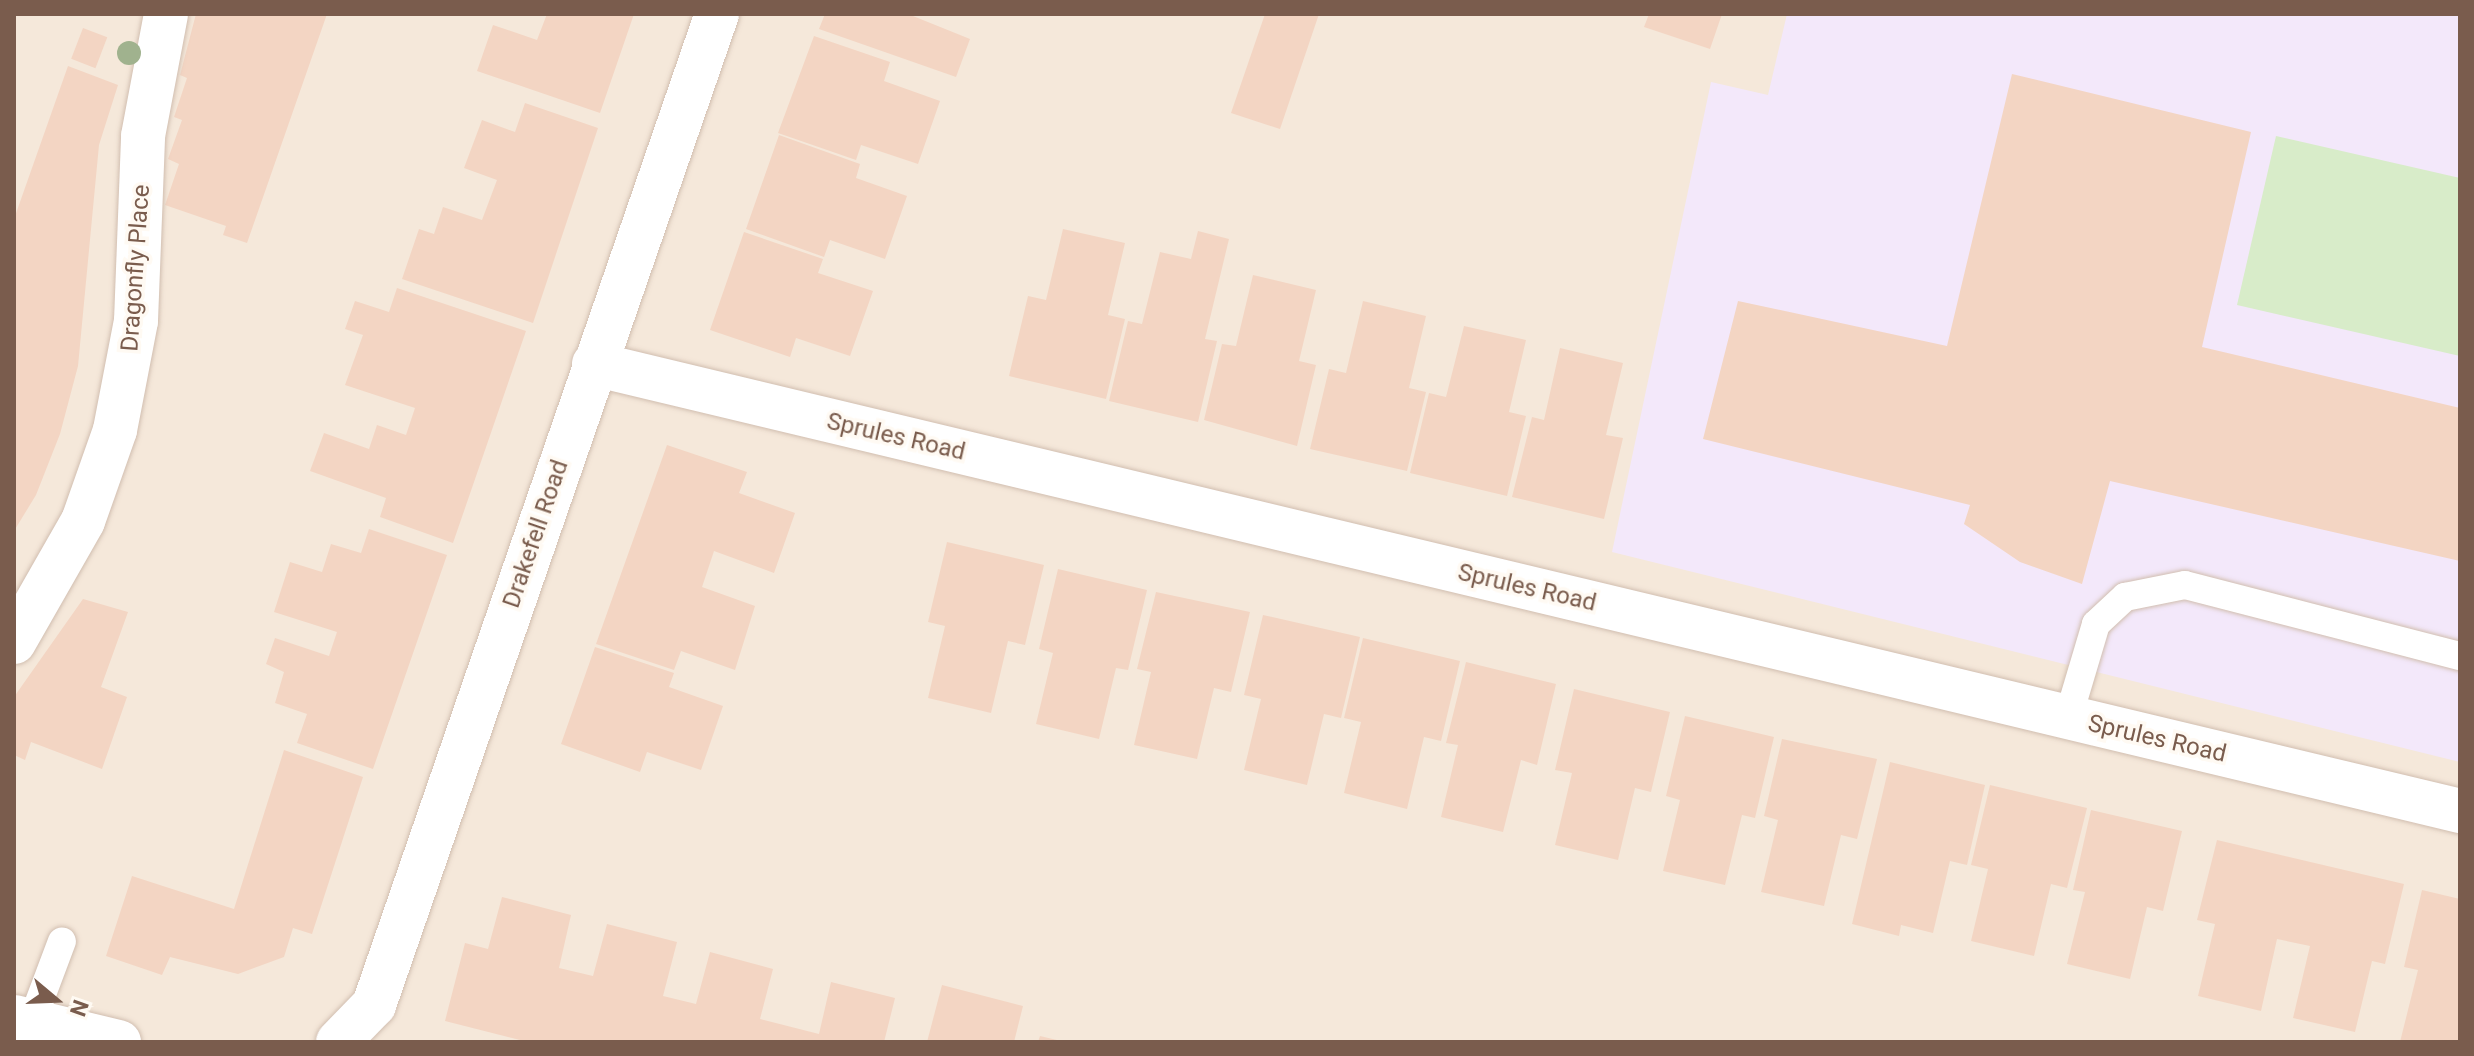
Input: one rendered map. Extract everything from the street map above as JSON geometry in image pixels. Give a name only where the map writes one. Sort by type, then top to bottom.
[{"type":"street","name":"Dragonfly Place","points":[[14,642],[83,521],[115,430],[136,321],[143,136],[166,14]]},
{"type":"street","name":"Drakefell Road","points":[[338,1042],[374,1005],[717,14]]},
{"type":"street","name":"Sprules Road","points":[[594,364],[2460,811]]},
{"type":"street","points":[[23,1019],[119,1042]]},
{"type":"lane","points":[[2068,718],[2096,624],[2125,597],[2185,585],[2460,656]]},
{"type":"lane","points":[[23,1019],[62,941]]},
{"type":"shaded area","points":[[14,14],[2460,14],[2460,1042],[14,1042]]},
{"type":"shaded area","points":[[1787,14],[2460,14],[2460,762],[1612,552],[1711,82],[1768,95]]},
{"type":"green space","points":[[2276,136],[2460,178],[2460,356],[2237,305]]},
{"type":"building","points":[[196,14],[327,14],[247,243],[223,235],[226,226],[165,205],[179,164],[168,159],[182,120],[174,117],[187,78],[180,75]]},
{"type":"building","points":[[547,14],[634,14],[600,113],[477,71],[493,25],[537,40]]},
{"type":"building","points":[[825,14],[908,14],[970,39],[956,77],[819,29]]},
{"type":"building","points":[[1265,14],[1319,14],[1280,129],[1231,113]]},
{"type":"building","points":[[1649,14],[1722,14],[1710,49],[1644,27]]},
{"type":"building","points":[[83,28],[107,37],[95,68],[71,59]]},
{"type":"building","points":[[814,36],[890,62],[884,81],[940,101],[918,164],[861,145],[856,160],[778,133]]},
{"type":"building","points":[[68,66],[118,85],[99,145],[78,366],[60,434],[36,495],[14,531],[14,219]]},
{"type":"building","points":[[2012,74],[2251,132],[2202,347],[2460,408],[2460,561],[2110,481],[2082,584],[2020,562],[1964,524],[1970,505],[1703,439],[1738,301],[1947,346]]},
{"type":"building","points":[[525,103],[598,128],[533,323],[402,279],[419,229],[434,234],[443,207],[482,220],[497,180],[464,168],[482,120],[515,132]]},
{"type":"building","points":[[779,135],[860,164],[856,178],[907,196],[885,259],[830,240],[824,257],[746,229]]},
{"type":"building","points":[[1063,229],[1125,243],[1108,315],[1125,319],[1106,399],[1009,376],[1028,296],[1046,300]]},
{"type":"building","points":[[1198,231],[1229,239],[1205,339],[1217,341],[1198,422],[1109,401],[1128,321],[1142,324],[1160,252],[1191,259]]},
{"type":"building","points":[[744,232],[823,259],[818,273],[873,291],[850,356],[796,338],[790,357],[710,330]]},
{"type":"building","points":[[1253,275],[1316,290],[1299,361],[1316,365],[1297,446],[1204,420],[1222,344],[1236,346]]},
{"type":"building","points":[[397,288],[526,331],[453,543],[380,517],[386,498],[310,471],[324,433],[369,449],[377,425],[406,435],[415,408],[345,385],[363,335],[345,329],[355,301],[389,312]]},
{"type":"building","points":[[1363,301],[1426,316],[1409,388],[1426,392],[1407,471],[1310,449],[1329,369],[1346,373]]},
{"type":"building","points":[[1464,326],[1526,340],[1509,412],[1526,416],[1507,496],[1410,473],[1429,393],[1446,397]]},
{"type":"building","points":[[1560,348],[1623,363],[1606,435],[1623,438],[1604,519],[1512,497],[1532,417],[1544,420]]},
{"type":"building","points":[[667,445],[747,472],[739,493],[795,513],[774,573],[714,551],[702,587],[755,606],[735,670],[681,651],[674,670],[596,644]]},
{"type":"building","points":[[369,529],[447,555],[373,769],[297,743],[307,714],[275,703],[284,672],[266,664],[275,638],[329,656],[337,632],[274,612],[290,562],[322,572],[331,544],[361,553]]},
{"type":"building","points":[[947,542],[1044,565],[1025,645],[1008,641],[991,713],[928,698],[945,626],[928,622]]},
{"type":"building","points":[[1058,569],[1147,590],[1128,670],[1116,668],[1099,739],[1036,724],[1053,653],[1039,649]]},
{"type":"building","points":[[1156,592],[1250,612],[1231,692],[1214,688],[1197,759],[1134,745],[1151,672],[1137,669]]},
{"type":"building","points":[[83,599],[128,612],[101,687],[127,697],[102,769],[31,742],[25,760],[14,755],[14,697]]},
{"type":"building","points":[[1263,615],[1360,637],[1341,718],[1324,714],[1307,785],[1244,770],[1261,699],[1244,695]]},
{"type":"building","points":[[1363,638],[1460,661],[1441,741],[1424,737],[1407,809],[1344,793],[1361,722],[1344,718]]},
{"type":"building","points":[[595,647],[674,673],[669,687],[723,706],[701,770],[647,752],[640,772],[561,744]]},
{"type":"building","points":[[1466,662],[1556,684],[1537,765],[1521,760],[1503,832],[1441,817],[1458,745],[1446,743]]},
{"type":"building","points":[[1574,689],[1670,712],[1651,792],[1635,788],[1618,860],[1555,845],[1572,773],[1555,770]]},
{"type":"building","points":[[1685,716],[1774,737],[1755,818],[1742,815],[1725,885],[1663,871],[1680,800],[1666,796]]},
{"type":"building","points":[[1782,739],[1877,759],[1857,839],[1841,835],[1824,906],[1761,892],[1778,820],[1764,816]]},
{"type":"building","points":[[284,750],[363,777],[312,934],[293,928],[284,957],[238,974],[170,957],[162,975],[106,956],[132,876],[234,909]]},
{"type":"building","points":[[1890,762],[1985,785],[1967,865],[1950,861],[1933,933],[1901,925],[1899,936],[1852,924]]},
{"type":"building","points":[[1990,785],[2087,808],[2067,888],[2051,884],[2034,956],[1971,941],[1988,869],[1971,865]]},
{"type":"building","points":[[2091,810],[2182,831],[2163,911],[2147,907],[2130,979],[2067,964],[2085,892],[2073,890]]},
{"type":"building","points":[[2217,840],[2404,884],[2385,964],[2372,961],[2355,1032],[2293,1018],[2310,946],[2277,939],[2261,1011],[2198,996],[2215,924],[2197,920]]},
{"type":"building","points":[[2422,890],[2460,899],[2460,1042],[2400,1042],[2418,970],[2404,967]]},
{"type":"building","points":[[502,897],[571,915],[559,968],[593,976],[607,924],[677,942],[663,996],[696,1004],[710,952],[773,969],[760,1019],[819,1034],[831,982],[895,998],[884,1042],[528,1042],[445,1021],[465,943],[488,949]]},
{"type":"building","points":[[942,985],[1023,1006],[1014,1042],[927,1042]]},
{"type":"building","points":[[1040,1036],[1061,1041],[1061,1042],[1038,1042]]}]
